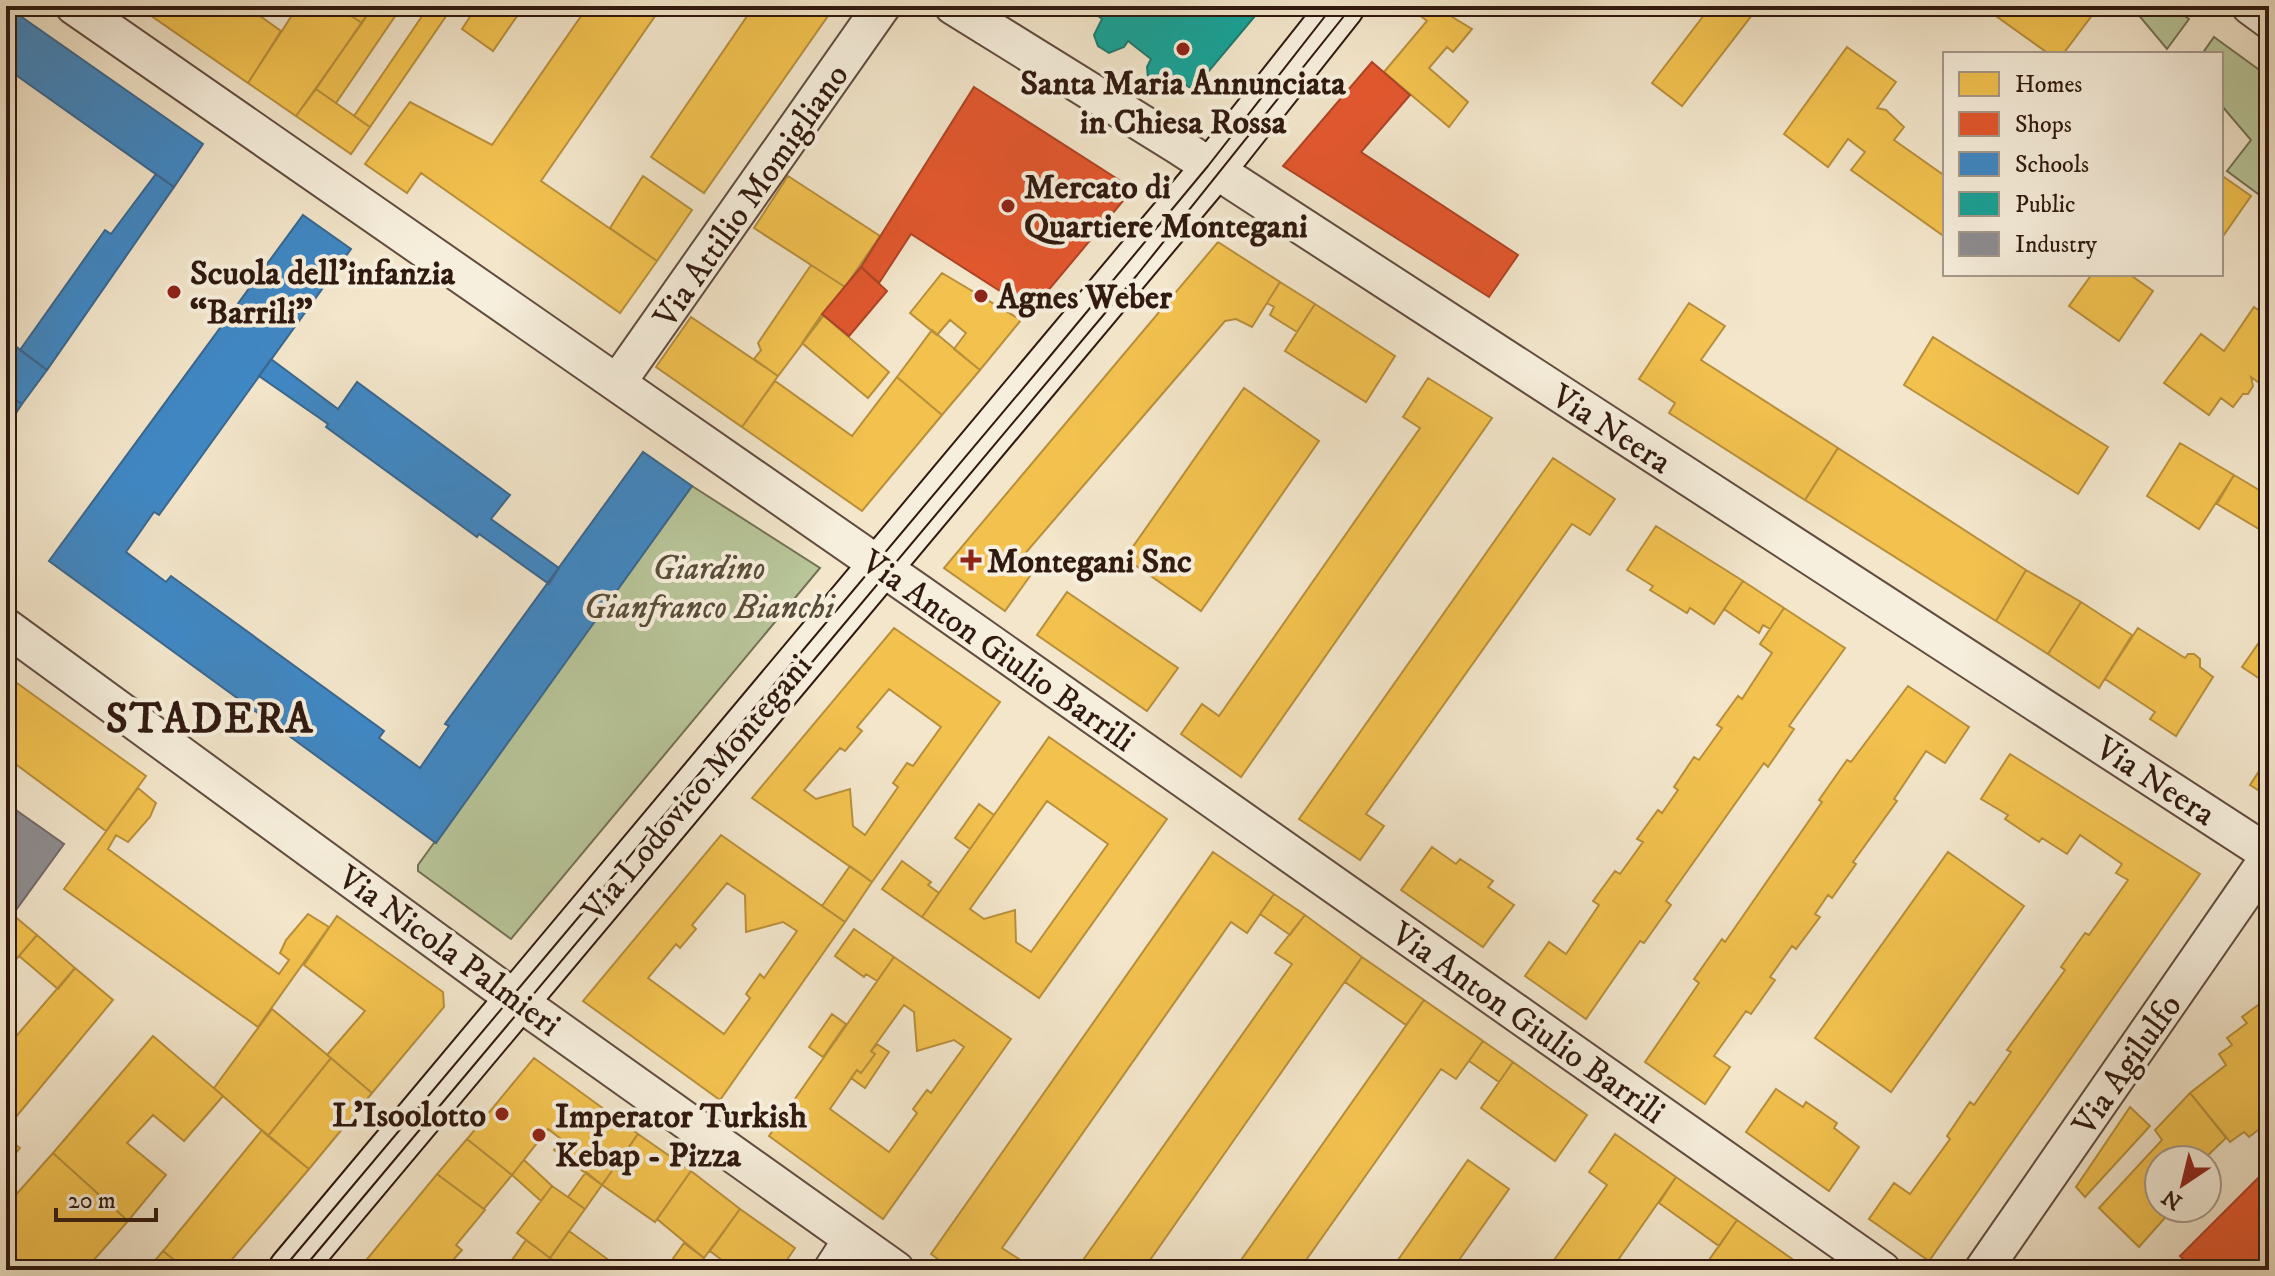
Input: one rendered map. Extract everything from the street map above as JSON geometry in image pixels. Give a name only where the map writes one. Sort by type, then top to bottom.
[{"type":"street","name":"Via Anton Giulio Barrili","points":[[74,6],[881,567],[1882,1270]]},
{"type":"street","name":"Via Attilio Momigliano","points":[[617,383],[882,6]]},
{"type":"street","name":"Via Neera","points":[[953,6],[1213,169],[2269,855]]},
{"type":"street","name":"Via Lodovico Montegani","points":[[291,1270],[1213,169],[1342,6]]},
{"type":"street","points":[[2250,6],[2269,20]]},
{"type":"street","name":"Via Nicola Palmieri","points":[[6,627],[517,1000],[896,1270]]},
{"type":"street","name":"Via Agilulfo","points":[[1983,1270],[2269,855]]},
{"type":"street","points":[[832,1270],[852,1239]]},
{"type":"green space","points":[[2131,6],[2171,6],[2189,19],[2167,49]]},
{"type":"green space","points":[[2214,37],[2269,77],[2269,202],[2227,171],[2251,140],[2223,107],[2223,52],[2203,52]]},
{"type":"green space","name":"Giardino Gianfranco Bianchi","points":[[692,486],[820,568],[511,939],[418,871],[418,865]]},
{"type":"building: Homes","points":[[137,6],[246,6],[281,31],[248,83]]},
{"type":"building: Homes","points":[[298,6],[336,6],[362,23],[296,116],[248,83]]},
{"type":"building: Homes","points":[[336,6],[373,6],[362,23]]},
{"type":"building: Homes","points":[[373,6],[402,6],[336,103],[316,89]]},
{"type":"building: Homes","points":[[429,6],[453,6],[370,127],[354,116]]},
{"type":"building: Homes","points":[[477,6],[524,6],[493,51],[462,29]]},
{"type":"building: Homes","points":[[588,6],[662,6],[541,181],[657,261],[620,313],[421,173],[407,193],[365,164],[410,102],[492,145]]},
{"type":"building: Homes","points":[[754,6],[835,6],[704,193],[651,157]]},
{"type":"building: Homes","points":[[1416,6],[1434,6],[1472,29],[1453,52],[1447,47],[1429,68],[1468,102],[1449,127],[1384,72],[1427,21],[1413,10]]},
{"type":"building: Homes","points":[[1711,6],[1759,6],[1682,106],[1652,83]]},
{"type":"building: Homes","points":[[1982,6],[2090,6],[2096,10],[2064,52],[2046,52]]},
{"type":"building: Homes","points":[[1847,47],[1896,82],[1877,108],[1886,110],[1904,127],[1894,140],[1943,175],[1943,236],[1851,170],[1865,152],[1848,139],[1828,167],[1784,134]]},
{"type":"building: Homes","points":[[316,89],[370,127],[351,154],[296,116]]},
{"type":"building: Homes","points":[[643,176],[692,210],[657,261],[610,228]]},
{"type":"building: Homes","points":[[788,176],[880,236],[845,287],[754,228]]},
{"type":"building: Homes","points":[[2223,176],[2251,196],[2223,236]]},
{"type":"building: Homes","points":[[1218,242],[1280,282],[1252,327],[1236,319],[1225,321],[1016,564],[1030,576],[1005,611],[944,568]]},
{"type":"building: Homes","points":[[811,265],[845,287],[778,376],[754,359],[761,350],[758,343]]},
{"type":"building: Homes","points":[[942,273],[1021,320],[980,370],[954,349],[966,333],[950,320],[937,335],[910,313]]},
{"type":"building: Homes","points":[[2091,276],[2132,276],[2153,291],[2119,341],[2069,306]]},
{"type":"building: Homes","points":[[1280,282],[1315,304],[1297,332],[1270,315],[1274,307],[1267,303]]},
{"type":"building: Homes","points":[[1689,303],[1725,326],[1701,360],[1838,448],[1805,500],[1669,413],[1675,403],[1639,379]]},
{"type":"building: Homes","points":[[1315,304],[1395,356],[1366,402],[1285,351]]},
{"type":"building: Homes","points":[[2254,307],[2269,317],[2269,390],[2251,377],[2253,386],[2248,394],[2243,394],[2233,407],[2221,398],[2209,415],[2164,383],[2201,334],[2224,351]]},
{"type":"building: Homes","points":[[822,314],[889,372],[868,398],[802,343]]},
{"type":"building: Homes","points":[[691,317],[778,376],[742,427],[656,367]]},
{"type":"building: Homes","points":[[932,330],[980,370],[942,415],[897,377]]},
{"type":"building: Homes","points":[[1933,337],[2108,447],[2078,494],[1904,385]]},
{"type":"building: Homes","points":[[897,377],[942,415],[862,511],[742,427],[775,381],[852,436]]},
{"type":"building: Homes","points":[[1428,378],[1492,418],[1241,777],[1181,734],[1202,704],[1219,716],[1420,428],[1403,417]]},
{"type":"building: Homes","points":[[1244,388],[1319,441],[1201,611],[1125,558]]},
{"type":"building: Homes","points":[[2180,443],[2234,475],[2199,529],[2147,496]]},
{"type":"building: Homes","points":[[1838,448],[2026,570],[1996,621],[1805,500]]},
{"type":"building: Homes","points":[[1553,458],[1615,499],[1590,535],[1572,524],[1366,814],[1384,826],[1360,860],[1299,819]]},
{"type":"building: Homes","points":[[2234,475],[2269,496],[2269,535],[2217,504]]},
{"type":"building: Homes","points":[[1656,526],[1743,581],[1714,624],[1690,608],[1687,613],[1650,590],[1653,586],[1627,570]]},
{"type":"building: Homes","points":[[2026,570],[2081,602],[2048,654],[1996,621]]},
{"type":"building: Homes","points":[[1743,581],[1784,608],[1770,629],[1763,625],[1759,633],[1724,609]]},
{"type":"building: Homes","points":[[1067,592],[1178,668],[1147,711],[1037,635]]},
{"type":"building: Homes","points":[[2081,602],[2132,635],[2099,688],[2048,654]]},
{"type":"building: Homes","points":[[1784,608],[1845,648],[1789,726],[1794,729],[1768,767],[1764,763],[1666,901],[1671,905],[1644,943],[1640,941],[1586,1019],[1525,976],[1549,942],[1566,954],[1599,905],[1593,901],[1615,871],[1620,874],[1643,842],[1637,839],[1658,810],[1662,813],[1678,790],[1674,787],[1694,757],[1699,760],[1722,728],[1717,725],[1738,696],[1742,699],[1772,653],[1760,644]]},
{"type":"building: Homes","points":[[894,628],[1000,702],[872,882],[752,798]],"holes":[[[889,689],[941,727],[913,766],[907,763],[893,783],[898,787],[865,835],[853,826],[850,789],[816,799],[804,790],[840,748],[845,751],[862,731],[857,727]]]},
{"type":"building: Homes","points":[[2138,628],[2185,658],[2188,654],[2194,654],[2200,659],[2200,667],[2213,677],[2176,736],[2150,719],[2155,712],[2105,679]]},
{"type":"building: Homes","points":[[2269,628],[2269,685],[2242,667]]},
{"type":"building: Homes","points":[[10,678],[146,776],[106,831],[6,757],[6,683]]},
{"type":"building: Homes","points":[[1908,686],[1969,727],[1945,763],[1926,751],[1894,799],[1897,801],[1853,862],[1856,864],[1832,898],[1828,895],[1815,914],[1820,917],[1796,949],[1792,946],[1770,977],[1775,980],[1751,1014],[1746,1011],[1714,1056],[1730,1067],[1705,1104],[1645,1062],[1699,983],[1694,979],[1722,939],[1725,942],[1822,802],[1819,800],[1847,760],[1851,762]]},
{"type":"building: Homes","points":[[1049,737],[1167,819],[1039,998],[922,917]],"holes":[[[1047,801],[1108,844],[1031,952],[1016,942],[1015,910],[984,919],[970,909]]]},
{"type":"building: Homes","points":[[2010,754],[2200,874],[1929,1261],[1869,1219],[1894,1183],[1910,1194],[1950,1139],[1947,1136],[1970,1102],[1974,1105],[2011,1052],[2007,1050],[2065,970],[2061,967],[2085,933],[2089,935],[2128,880],[2116,873],[2122,864],[2080,835],[2067,854],[2042,838],[2039,842],[2005,819],[2008,815],[1981,799]]},
{"type":"building: Homes","points":[[2269,756],[2269,797],[2250,785]]},
{"type":"building: Homes","points":[[138,788],[156,803],[150,817],[128,842],[116,835],[108,849],[279,974],[289,960],[280,953],[286,940],[308,914],[329,927],[258,1027],[64,889]]},
{"type":"building: Homes","points":[[979,804],[994,815],[970,849],[955,838]]},
{"type":"building: Homes","points":[[721,835],[845,922],[720,1100],[583,1001]],"holes":[[[727,883],[745,895],[746,932],[783,922],[797,931],[764,978],[760,974],[746,994],[750,998],[724,1034],[648,978],[676,944],[680,948],[696,929],[692,925]]]},
{"type":"building: Homes","points":[[1432,847],[1456,864],[1460,859],[1493,881],[1488,887],[1514,905],[1483,947],[1401,890]]},
{"type":"building: Homes","points":[[1213,852],[1274,894],[1247,933],[1231,922],[1002,1248],[1019,1259],[1011,1270],[953,1270],[931,1254]]},
{"type":"building: Homes","points":[[1948,852],[2024,906],[1891,1092],[1815,1038]]},
{"type":"building: Homes","points":[[902,861],[931,882],[928,885],[939,893],[922,917],[882,889]]},
{"type":"building: Homes","points":[[850,866],[872,882],[845,922],[822,906]]},
{"type":"building: Homes","points":[[1274,894],[1305,915],[1290,935],[1260,914]]},
{"type":"building: Homes","points":[[6,909],[37,935],[6,971]]},
{"type":"building: Homes","points":[[1305,915],[1362,957],[1143,1270],[1076,1270],[1292,964],[1275,953]]},
{"type":"building: Homes","points":[[337,916],[443,992],[444,1007],[372,1093],[327,1055],[365,1011],[304,965]]},
{"type":"building: Homes","points":[[854,929],[894,957],[877,981],[866,974],[864,977],[835,956]]},
{"type":"building: Homes","points":[[37,935],[75,968],[58,989],[19,956]]},
{"type":"building: Homes","points":[[894,957],[1011,1039],[883,1219],[769,1136]],"holes":[[[904,1005],[914,1012],[917,1051],[954,1040],[964,1047],[931,1093],[927,1090],[913,1109],[917,1113],[889,1152],[830,1109],[857,1070],[861,1073],[875,1054],[871,1051]]]},
{"type":"building: Homes","points":[[1362,957],[1424,1000],[1406,1025],[1345,982]]},
{"type":"building: Homes","points":[[75,968],[113,1000],[6,1129],[6,1048]]},
{"type":"building: Homes","points":[[2269,997],[2269,1131],[2262,1127],[2249,1137],[2244,1132],[2230,1142],[2190,1093],[2226,1065],[2219,1054],[2232,1045],[2227,1038],[2247,1023],[2242,1017]]},
{"type":"building: Homes","points":[[1424,1000],[1483,1041],[1456,1079],[1441,1069],[1299,1270],[1234,1270]]},
{"type":"building: Homes","points":[[272,1009],[331,1058],[268,1136],[214,1088]]},
{"type":"building: Homes","points":[[832,1014],[846,1024],[823,1057],[809,1047]]},
{"type":"building: Homes","points":[[153,1036],[223,1096],[184,1141],[153,1115],[127,1143],[166,1175],[128,1221],[53,1153]]},
{"type":"building: Homes","points":[[1483,1041],[1513,1062],[1499,1082],[1469,1061]]},
{"type":"building: Homes","points":[[877,1044],[889,1052],[865,1088],[851,1078],[857,1070],[861,1073],[875,1054],[871,1051]]},
{"type":"building: Homes","points":[[331,1058],[372,1093],[309,1169],[268,1136]]},
{"type":"building: Homes","points":[[534,1058],[638,1134],[602,1185],[554,1150],[561,1139],[548,1129],[512,1175],[467,1139]]},
{"type":"building: Homes","points":[[1513,1062],[1587,1115],[1555,1161],[1481,1108]]},
{"type":"building: Homes","points":[[1776,1089],[1803,1107],[1806,1102],[1837,1123],[1834,1128],[1859,1147],[1829,1191],[1746,1132]]},
{"type":"building: Homes","points":[[2190,1093],[2226,1138],[2220,1144],[2158,1144],[2162,1140],[2155,1130]]},
{"type":"building: Homes","points":[[2130,1107],[2150,1126],[2085,1197],[2076,1187]]},
{"type":"building: Homes","points":[[262,1130],[309,1169],[223,1270],[187,1270],[163,1251]]},
{"type":"building: Homes","points":[[638,1134],[691,1171],[655,1222],[602,1185]]},
{"type":"building: Homes","points":[[1615,1134],[1676,1177],[1611,1270],[1547,1270],[1607,1185],[1589,1172]]},
{"type":"building: Homes","points":[[6,1138],[20,1148],[6,1165]]},
{"type":"building: Homes","points":[[467,1139],[512,1175],[484,1209],[437,1174]]},
{"type":"building: Homes","points":[[53,1153],[128,1221],[85,1270],[30,1270],[6,1250],[6,1206]]},
{"type":"building: Homes","points":[[524,1160],[552,1186],[541,1201],[512,1175]]},
{"type":"building: Homes","points":[[1468,1160],[1509,1189],[1452,1270],[1391,1270]]},
{"type":"building: Homes","points":[[2143,1161],[2143,1224],[2160,1224],[2139,1247],[2099,1208]]},
{"type":"building: Homes","points":[[691,1171],[740,1209],[704,1258],[657,1219]]},
{"type":"building: Homes","points":[[586,1172],[602,1185],[585,1209],[568,1197]]},
{"type":"building: Homes","points":[[437,1174],[485,1210],[456,1245],[462,1250],[444,1270],[358,1270]]},
{"type":"building: Homes","points":[[1676,1177],[1737,1220],[1719,1246],[1659,1203]]},
{"type":"building: Homes","points":[[552,1186],[585,1209],[550,1258],[517,1233]]},
{"type":"building: Homes","points":[[740,1209],[795,1248],[780,1270],[735,1270],[710,1251]]},
{"type":"building: Homes","points":[[1737,1220],[1795,1261],[1788,1270],[1702,1270]]},
{"type":"building: Homes","points":[[569,1231],[621,1269],[567,1270],[550,1258]]},
{"type":"building: Homes","points":[[526,1240],[550,1258],[567,1270],[505,1270]]},
{"type":"building: Homes","points":[[684,1243],[704,1258],[695,1270],[665,1270]]},
{"type":"building: Homes","points":[[6,1250],[30,1270],[6,1270]]},
{"type":"building: Homes","points":[[163,1251],[187,1270],[147,1270]]},
{"type":"building: Shops","points":[[1372,62],[1410,95],[1361,152],[1518,255],[1489,297],[1283,166]]},
{"type":"building: Shops","name":"Mercato di Quartiere Montegani","points":[[974,87],[1133,189],[1031,311],[911,234],[879,283],[861,267]]},
{"type":"building: Shops","points":[[861,267],[887,291],[849,336],[822,314]]},
{"type":"building: Shops","points":[[2259,1177],[2269,1190],[2269,1254],[2253,1270],[2194,1270],[2180,1256],[2212,1224],[2223,1224],[2223,1213]]},
{"type":"building: Schools","points":[[6,6],[203,144],[174,187],[6,68]]},
{"type":"building: Schools","points":[[156,174],[174,187],[47,370],[20,350],[105,230],[111,234]]},
{"type":"building: Schools","points":[[303,215],[351,249],[159,515],[154,512],[126,552],[166,582],[171,576],[384,731],[379,738],[420,768],[449,726],[445,724],[643,452],[692,486],[436,843],[49,561]]},
{"type":"building: Schools","points":[[6,339],[47,370],[22,404],[6,393]]},
{"type":"building: Schools","points":[[271,359],[338,409],[357,382],[510,495],[491,519],[559,568],[549,584],[479,534],[477,537],[259,376]]},
{"type":"building: Schools","points":[[6,393],[22,404],[6,428]]},
{"type":"building: Public","name":"Santa Maria Annunciata in Chiesa Rossa","points":[[1085,6],[1256,6],[1260,10],[1193,90],[1172,75],[1167,83],[1155,84],[1148,78],[1147,67],[1151,59],[1128,41],[1124,47],[1109,53],[1098,46],[1094,35],[1102,19]]},
{"type":"building: Industry","points":[[6,803],[64,844],[13,914],[6,909]]},
{"type":"tram line","points":[[282,1270],[1046,361],[1208,166],[1333,6]]},
{"type":"tram line","points":[[302,1270],[1137,275],[1352,6]]},
{"type":"place","name":"Santa Maria Annunciata in Chiesa Rossa","points":[[1183,49]]},
{"type":"place","name":"Mercato di Quartiere Montegani","points":[[1008,206]]},
{"type":"place","name":"Scuola dell’infanzia “Barrili”","points":[[174,292]]},
{"type":"place","name":"Agnes Weber","points":[[981,296]]},
{"type":"place","name":"Montegani Snc","points":[[971,560]]},
{"type":"place","name":"L'Isoolotto","points":[[502,1114]]},
{"type":"place","name":"Imperator Turkish Kebap - Pizza","points":[[539,1135]]},
{"type":"district","name":"STADERA","points":[[210,717]]}]
